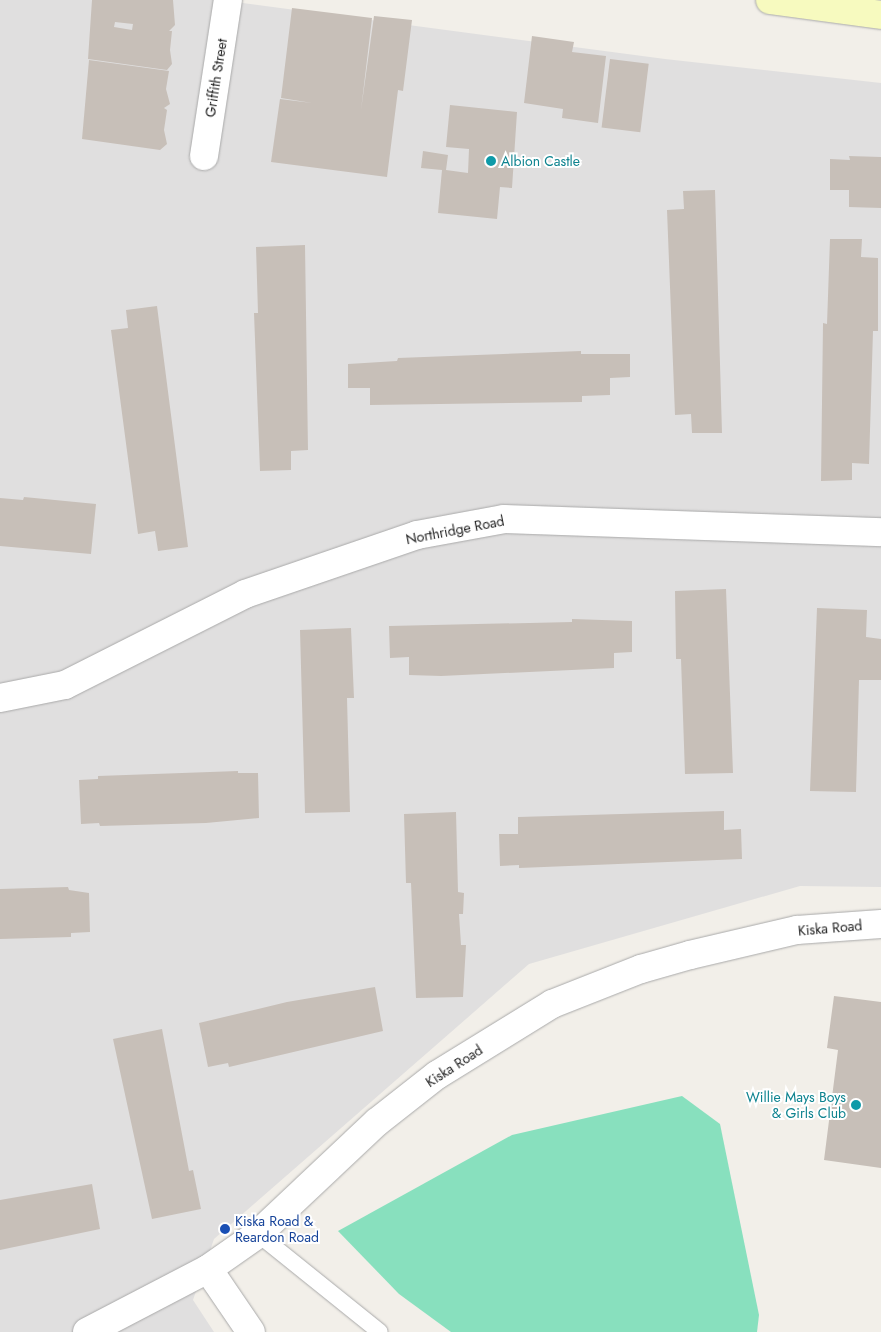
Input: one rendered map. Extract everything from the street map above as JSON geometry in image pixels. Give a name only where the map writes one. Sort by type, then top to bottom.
[{"type":"main road","points":[[770,0],[881,15]]},
{"type":"street","name":"Griffith Street","points":[[204,156],[228,0]]},
{"type":"street","name":"Northridge Road","points":[[0,698],[65,684],[245,594],[417,534],[504,519],[881,532]]},
{"type":"street","name":"Kiska Road","points":[[87,1332],[208,1270],[258,1234],[378,1122],[437,1075],[552,1004],[641,969],[690,955],[797,930],[881,924]]},
{"type":"street","points":[[208,1270],[251,1332]]},
{"type":"lane","points":[[258,1234],[380,1332]]},
{"type":"shaded area","points":[[0,0],[220,0],[665,59],[881,83],[881,887],[800,886],[529,964],[214,1239],[193,1300],[214,1332],[0,1332]]},
{"type":"green space","points":[[682,1096],[720,1124],[759,1315],[757,1332],[451,1332],[399,1294],[338,1231],[512,1135]]},
{"type":"building","points":[[92,0],[173,0],[175,25],[169,31],[172,31],[170,50],[172,64],[167,70],[88,59]],"holes":[[[115,22],[133,24],[132,30],[114,27]]]},
{"type":"building","points":[[292,8],[372,18],[361,110],[374,16],[412,20],[403,91],[398,90],[387,177],[271,162],[280,99],[312,103],[281,98]]},
{"type":"building","points":[[532,36],[574,42],[572,52],[606,56],[598,123],[562,118],[563,109],[524,103]]},
{"type":"building","points":[[610,59],[649,64],[640,132],[602,127]]},
{"type":"building","points":[[89,60],[169,71],[166,89],[170,104],[164,108],[167,110],[164,130],[167,144],[160,150],[82,139]]},
{"type":"building","name":"Albion Castle","points":[[450,105],[517,112],[512,188],[500,187],[497,219],[438,213],[442,170],[421,168],[423,151],[448,155],[446,170],[468,173],[469,149],[446,147]]},
{"type":"building","points":[[849,156],[881,157],[881,208],[849,207],[849,190],[830,190],[830,159],[850,160]]},
{"type":"building","points":[[715,190],[722,433],[692,433],[691,414],[675,415],[667,210],[684,209],[683,191]]},
{"type":"building","points":[[830,239],[862,239],[861,257],[878,258],[878,331],[873,331],[869,464],[852,463],[852,480],[821,481],[823,323],[827,324]]},
{"type":"building","points":[[305,245],[308,450],[291,451],[291,470],[260,471],[254,313],[258,313],[256,247]]},
{"type":"building","points":[[157,306],[188,547],[158,551],[155,531],[138,534],[111,330],[128,328],[126,310]]},
{"type":"building","points":[[581,351],[581,354],[630,354],[630,377],[610,378],[610,395],[582,396],[582,402],[370,405],[370,388],[348,388],[348,364],[397,361],[398,358]]},
{"type":"building","points":[[24,497],[96,504],[91,554],[0,546],[0,498],[23,500]]},
{"type":"building","points":[[726,589],[733,773],[685,774],[681,659],[676,659],[675,591]]},
{"type":"building","points":[[817,608],[867,610],[866,637],[881,639],[881,680],[859,680],[856,792],[810,791]]},
{"type":"building","points":[[572,619],[632,621],[632,652],[614,653],[614,668],[441,676],[409,675],[409,657],[390,658],[389,626],[572,622]]},
{"type":"building","points":[[351,628],[354,698],[347,698],[350,812],[305,813],[300,630]]},
{"type":"building","points":[[238,771],[238,773],[258,773],[259,818],[206,823],[100,826],[99,823],[81,824],[79,780],[98,779],[98,776]]},
{"type":"building","points":[[724,811],[724,830],[741,829],[742,859],[519,868],[519,865],[500,866],[499,834],[518,834],[518,817]]},
{"type":"building","points":[[456,812],[458,892],[464,893],[463,914],[459,914],[461,945],[466,945],[463,997],[416,998],[411,883],[406,883],[404,814]]},
{"type":"building","points":[[68,887],[69,890],[89,893],[90,932],[71,933],[71,937],[0,939],[0,889]]},
{"type":"building","points":[[375,987],[383,1031],[229,1067],[228,1063],[208,1067],[199,1023],[287,1002]]},
{"type":"building","name":"Willie Mays Boys & Girls Club","points":[[834,996],[881,1002],[881,1168],[824,1160],[838,1050],[827,1048]]},
{"type":"building","points":[[162,1029],[189,1171],[193,1170],[201,1209],[152,1219],[113,1039]]},
{"type":"building","points":[[92,1184],[100,1229],[0,1250],[0,1200]]},
{"type":"place","name":"Albion Castle","points":[[491,161]]},
{"type":"place","name":"Willie Mays Boys & Girls Club","points":[[856,1105]]},
{"type":"place","name":"Kiska Road & Reardon Road","points":[[225,1229]]}]
